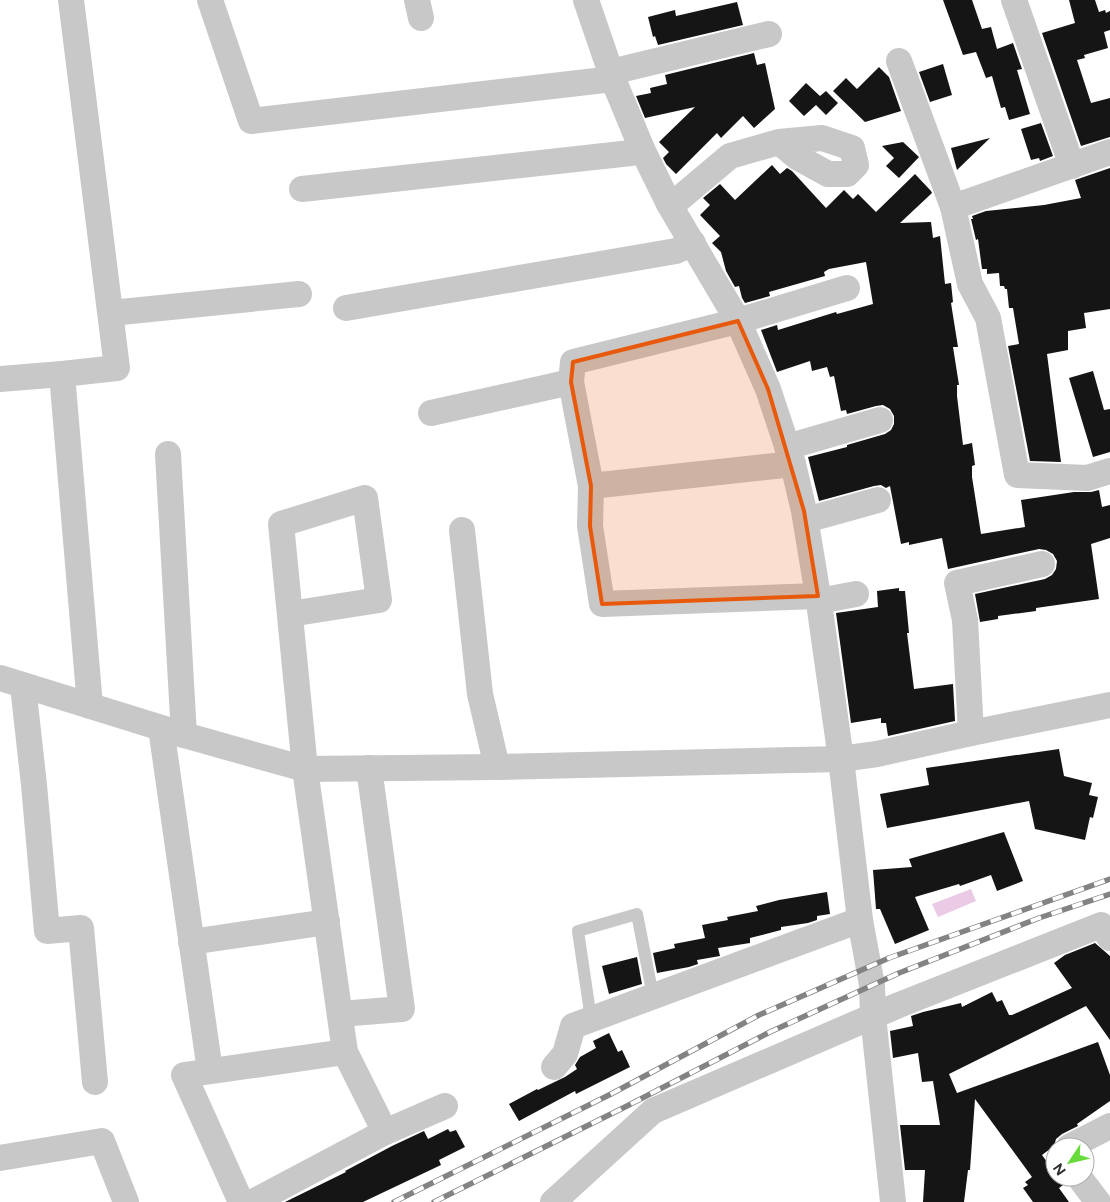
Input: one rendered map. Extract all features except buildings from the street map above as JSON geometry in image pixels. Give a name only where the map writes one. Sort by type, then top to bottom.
[{"type":"street","points":[[0,379],[118,368],[71,0]]},
{"type":"street","points":[[210,0],[251,121],[612,76],[769,34]]},
{"type":"street","points":[[586,0],[612,76],[642,149],[669,204],[738,321],[768,389],[790,456],[806,520],[819,598],[860,920],[872,985],[873,1016],[893,1202]]},
{"type":"street","points":[[1014,0],[1072,166]]},
{"type":"street","points":[[899,61],[953,207],[970,284],[988,318],[1017,474],[1087,478],[1110,471]]},
{"type":"street","points":[[669,204],[730,156],[779,142]]},
{"type":"street","points":[[302,189],[631,153],[642,149]]},
{"type":"street","points":[[953,207],[1110,152]]},
{"type":"street","points":[[346,308],[676,251],[693,243]]},
{"type":"street","points":[[847,288],[738,321],[573,362],[571,382],[591,486],[590,526],[602,604],[819,598],[856,594]]},
{"type":"street","points":[[111,313],[299,294]]},
{"type":"street","points":[[62,374],[90,706]]},
{"type":"street","points":[[431,413],[571,382]]},
{"type":"street","points":[[591,486],[790,456],[880,420]]},
{"type":"street","points":[[168,454],[173,731],[191,942],[210,1072]]},
{"type":"street","points":[[290,614],[379,600],[365,498],[281,524],[305,769],[345,1052],[385,1132]]},
{"type":"street","points":[[806,520],[878,500]]},
{"type":"street","points":[[462,530],[480,694],[497,767]]},
{"type":"street","points":[[971,734],[965,620],[957,583],[1029,560]]},
{"type":"street","points":[[96,1082],[81,928],[47,931],[34,785],[11,682],[305,769],[497,767],[841,759],[877,754],[1110,705]]},
{"type":"street","points":[[340,1014],[402,1009],[369,768]]},
{"type":"street","points":[[554,1067],[565,1054],[573,1026],[860,920]]},
{"type":"street","points":[[191,942],[327,922]]},
{"type":"street","points":[[561,1199],[653,1111],[873,1016],[1101,924],[1110,938]]},
{"type":"street","points":[[241,1202],[184,1075],[345,1052]]},
{"type":"street","points":[[253,1202],[385,1132],[445,1106]]},
{"type":"street","points":[[1089,1137],[1110,1126]]},
{"type":"street","points":[[0,1158],[102,1141],[126,1202]]},
{"type":"street","points":[[1087,1187],[1098,1202]]},
{"type":"lane","points":[[591,1019],[578,931],[637,914],[653,996]]},
{"type":"highlighted area","points":[[738,321],[768,389],[804,511],[818,596],[602,604],[590,526],[591,486],[571,382],[573,362]]},
{"type":"shaded area","points":[[971,889],[976,901],[938,917],[932,904]]},
{"type":"railway","points":[[394,1202],[611,1094],[759,1015],[889,958],[1110,879]]},
{"type":"railway","points":[[434,1202],[770,1032],[899,973],[1039,918],[1110,894]]}]
